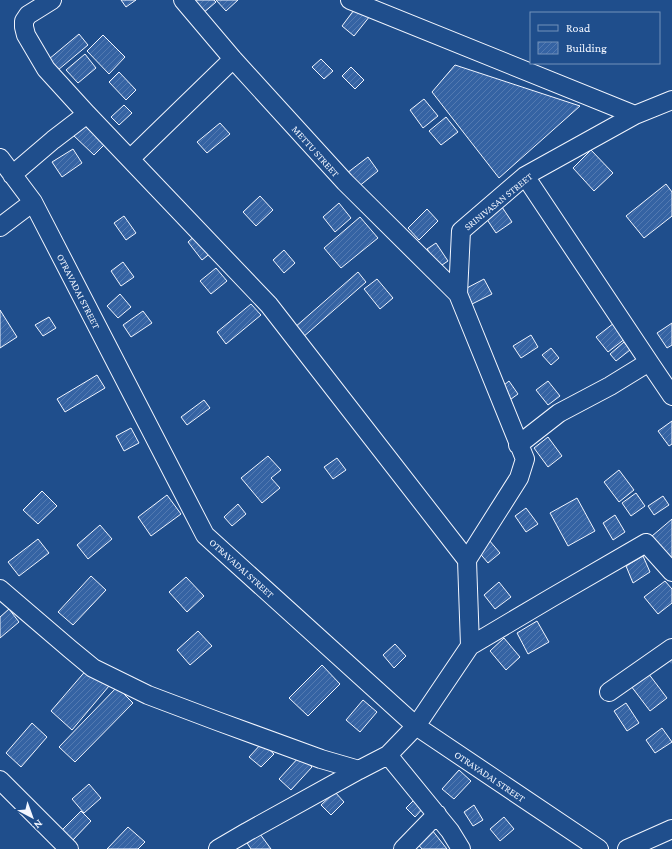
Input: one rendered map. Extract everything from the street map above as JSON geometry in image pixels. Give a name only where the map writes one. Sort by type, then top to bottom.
[{"type":"street","points":[[52,0],[28,15],[24,20],[26,35],[46,69],[269,305],[466,560],[470,646]]},
{"type":"street","name":"METTU STREET","points":[[183,0],[233,59],[345,182],[458,294]]},
{"type":"street","points":[[350,0],[635,115]]},
{"type":"street","points":[[130,159],[233,59]]},
{"type":"street","name":"SRINIVASAN STREET","points":[[466,560],[519,478],[525,459],[518,445],[458,294],[461,231],[525,176],[635,115],[671,102]]},
{"type":"street","points":[[12,174],[87,114]]},
{"type":"street","name":"OTRAVADAI STREET","points":[[0,158],[33,202],[205,535],[416,726],[599,849]]},
{"type":"street","points":[[525,176],[672,396]]},
{"type":"street","points":[[0,227],[33,202]]},
{"type":"street","points":[[518,445],[559,413],[610,386],[649,362]]},
{"type":"street","points":[[218,849],[388,755],[416,726],[470,646],[646,543],[672,572]]},
{"type":"street","points":[[0,589],[93,668],[148,695],[321,759],[359,770]]},
{"type":"street","points":[[609,692],[672,648]]},
{"type":"street","points":[[388,755],[437,814],[461,849]]},
{"type":"street","points":[[0,780],[69,849]]},
{"type":"street","points":[[403,849],[437,814]]},
{"type":"street","points":[[627,849],[672,829]]},
{"type":"building","points":[[121,0],[136,0],[126,7]]},
{"type":"building","points":[[190,0],[214,0],[216,2],[202,14]]},
{"type":"building","points":[[216,0],[238,0],[226,11]]},
{"type":"building","points":[[357,6],[370,16],[354,36],[342,26]]},
{"type":"building","points":[[79,34],[88,45],[58,70],[49,59]]},
{"type":"building","points":[[103,35],[125,57],[109,74],[87,51]]},
{"type":"building","points":[[85,54],[96,68],[78,83],[66,70]]},
{"type":"building","points":[[321,59],[333,71],[324,79],[312,67]]},
{"type":"building","points":[[455,65],[580,106],[499,178],[432,92]]},
{"type":"building","points":[[351,67],[364,80],[355,89],[342,76]]},
{"type":"building","points":[[119,72],[136,90],[126,100],[109,82]]},
{"type":"building","points":[[424,99],[438,116],[423,128],[410,110]]},
{"type":"building","points":[[124,105],[132,113],[119,125],[111,117]]},
{"type":"building","points":[[446,117],[458,132],[441,145],[429,131]]},
{"type":"building","points":[[220,123],[230,134],[207,153],[197,142]]},
{"type":"building","points":[[84,125],[104,145],[94,155],[73,135]]},
{"type":"building","points":[[73,149],[82,163],[62,177],[52,162]]},
{"type":"building","points":[[591,150],[613,173],[594,191],[573,168]]},
{"type":"building","points":[[368,157],[378,171],[358,187],[347,173]]},
{"type":"building","points":[[666,184],[672,192],[672,216],[644,238],[626,216]]},
{"type":"building","points":[[260,196],[273,210],[256,226],[243,212]]},
{"type":"building","points":[[339,203],[351,218],[335,232],[323,217]]},
{"type":"building","points":[[502,207],[512,222],[496,233],[486,218]]},
{"type":"building","points":[[427,209],[438,221],[419,240],[408,228]]},
{"type":"building","points":[[124,216],[136,233],[126,240],[114,223]]},
{"type":"building","points":[[360,217],[378,238],[341,268],[324,248]]},
{"type":"building","points":[[197,234],[212,252],[202,260],[188,242]]},
{"type":"building","points":[[436,243],[448,261],[439,267],[427,249]]},
{"type":"building","points":[[284,250],[295,263],[284,273],[273,260]]},
{"type":"building","points":[[123,262],[134,277],[121,286],[111,271]]},
{"type":"building","points":[[216,268],[227,281],[211,294],[200,281]]},
{"type":"building","points":[[358,272],[366,282],[302,338],[294,328]]},
{"type":"building","points":[[377,279],[393,298],[380,309],[364,289]]},
{"type":"building","points":[[484,279],[492,294],[472,304],[465,289]]},
{"type":"building","points":[[120,294],[131,307],[118,318],[107,306]]},
{"type":"building","points":[[251,304],[261,315],[226,344],[217,332]]},
{"type":"building","points":[[0,310],[17,337],[0,348]]},
{"type":"building","points":[[143,311],[152,323],[131,337],[123,325]]},
{"type":"building","points":[[49,317],[56,328],[43,336],[35,325]]},
{"type":"building","points":[[614,323],[626,338],[608,352],[596,337]]},
{"type":"building","points":[[672,323],[672,345],[667,348],[657,333]]},
{"type":"building","points":[[531,335],[538,347],[521,358],[513,346]]},
{"type":"building","points":[[624,342],[630,350],[616,361],[610,354]]},
{"type":"building","points":[[551,348],[559,358],[551,365],[542,355]]},
{"type":"building","points":[[97,375],[105,388],[65,412],[57,399]]},
{"type":"building","points":[[509,381],[518,394],[507,402],[498,390]]},
{"type":"building","points":[[548,381],[560,396],[548,405],[536,390]]},
{"type":"building","points":[[204,400],[210,408],[187,425],[181,417]]},
{"type":"building","points":[[672,421],[672,444],[669,446],[658,431]]},
{"type":"building","points":[[131,428],[139,443],[124,451],[116,436]]},
{"type":"building","points":[[548,437],[562,456],[548,467],[534,448]]},
{"type":"building","points":[[268,456],[281,470],[271,478],[280,488],[262,503],[241,478]]},
{"type":"building","points":[[337,458],[346,470],[333,479],[324,467]]},
{"type":"building","points":[[619,470],[634,490],[619,502],[604,482]]},
{"type":"building","points":[[42,491],[57,506],[38,524],[23,510]]},
{"type":"building","points":[[636,493],[645,506],[631,516],[622,503]]},
{"type":"building","points":[[167,495],[181,514],[151,536],[138,517]]},
{"type":"building","points":[[663,496],[669,505],[654,515],[648,506]]},
{"type":"building","points":[[577,498],[595,531],[568,546],[550,513]]},
{"type":"building","points":[[238,504],[246,514],[232,526],[224,517]]},
{"type":"building","points":[[526,508],[538,524],[526,532],[515,516]]},
{"type":"building","points":[[615,515],[625,532],[613,540],[603,523]]},
{"type":"building","points":[[672,519],[672,560],[652,536]]},
{"type":"building","points":[[100,525],[112,539],[88,559],[77,545]]},
{"type":"building","points":[[38,539],[49,553],[19,576],[8,562]]},
{"type":"building","points":[[489,540],[500,553],[488,563],[477,550]]},
{"type":"building","points":[[643,556],[650,572],[633,583],[626,566]]},
{"type":"building","points":[[91,576],[106,590],[73,625],[58,612]]},
{"type":"building","points":[[186,577],[204,596],[187,612],[169,592]]},
{"type":"building","points":[[665,581],[672,589],[672,603],[658,614],[644,597]]},
{"type":"building","points":[[499,582],[511,597],[495,609],[484,595]]},
{"type":"building","points":[[9,609],[19,622],[0,638],[0,617]]},
{"type":"building","points":[[537,621],[549,642],[528,654],[517,633]]},
{"type":"building","points":[[198,631],[212,646],[190,665],[177,650]]},
{"type":"building","points":[[504,638],[520,657],[506,670],[490,651]]},
{"type":"building","points":[[395,644],[406,656],[394,668],[383,655]]},
{"type":"building","points":[[322,665],[340,684],[308,716],[289,698]]},
{"type":"building","points":[[88,668],[109,686],[72,730],[51,711]]},
{"type":"building","points":[[648,673],[667,698],[650,711],[631,686]]},
{"type":"building","points":[[117,687],[133,703],[75,762],[59,747]]},
{"type":"building","points":[[363,700],[377,712],[360,732],[346,720]]},
{"type":"building","points":[[626,703],[639,723],[627,731],[614,711]]},
{"type":"building","points":[[32,723],[47,737],[21,767],[6,753]]},
{"type":"building","points":[[662,728],[672,742],[655,753],[646,740]]},
{"type":"building","points":[[262,743],[274,754],[261,767],[249,757]]},
{"type":"building","points":[[300,756],[312,767],[291,790],[279,779]]},
{"type":"building","points":[[459,770],[471,781],[454,799],[442,789]]},
{"type":"building","points":[[89,784],[101,798],[84,813],[72,799]]},
{"type":"building","points":[[335,792],[344,802],[331,815],[321,805]]},
{"type":"building","points":[[417,797],[425,806],[415,817],[406,808]]},
{"type":"building","points":[[474,805],[483,820],[473,826],[464,812]]},
{"type":"building","points":[[81,811],[91,821],[73,840],[62,830]]},
{"type":"building","points":[[504,817],[514,829],[500,841],[490,829]]},
{"type":"building","points":[[128,827],[145,842],[138,849],[107,849]]},
{"type":"building","points":[[432,830],[447,849],[422,849],[416,842]]},
{"type":"building","points":[[260,834],[271,849],[251,849],[247,843]]}]
